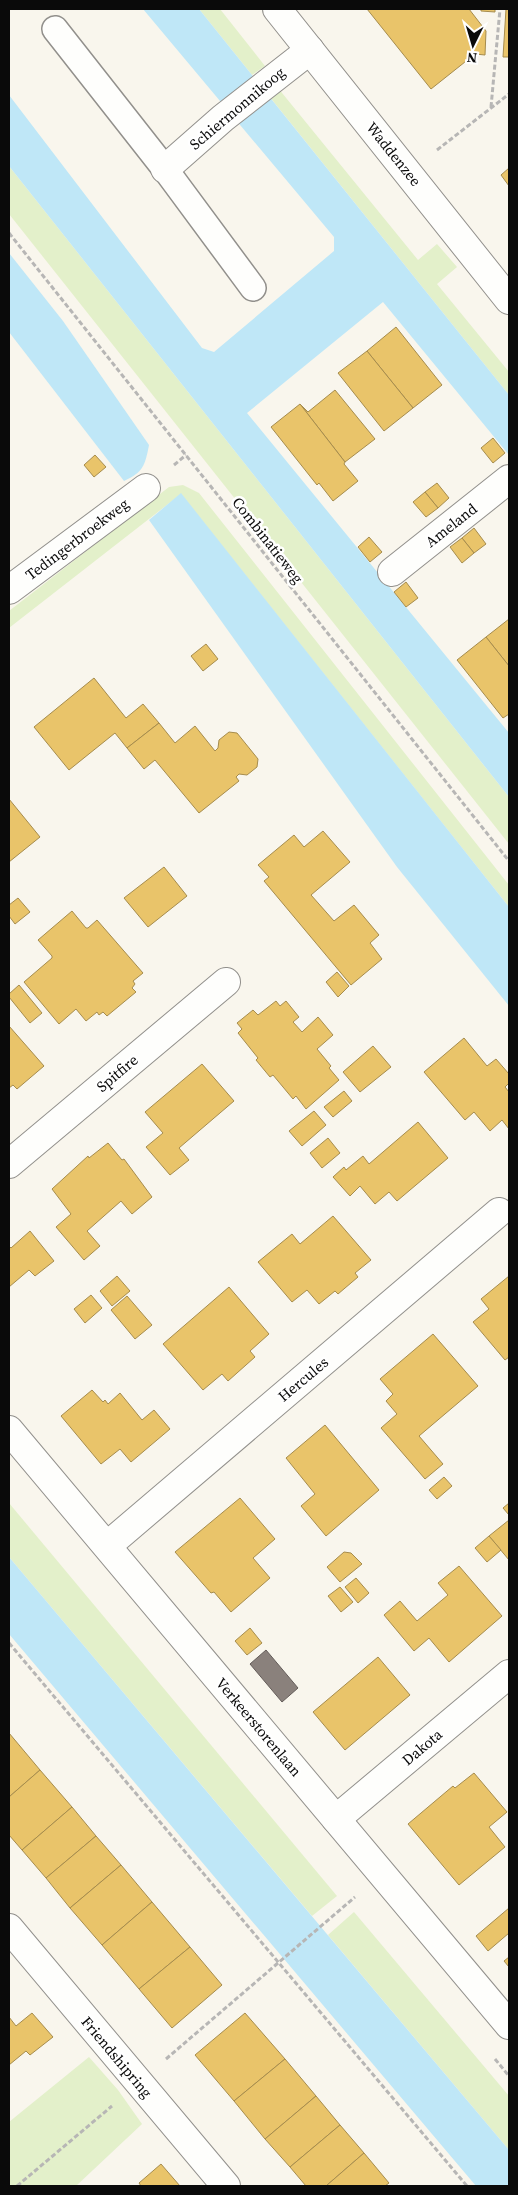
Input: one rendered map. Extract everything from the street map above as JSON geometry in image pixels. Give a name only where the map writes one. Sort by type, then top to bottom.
[{"type":"street","name":"Waddenzee","points":[[277,9],[409,172],[509,300]]},
{"type":"street","name":"Schiermonnikoog","points":[[165,169],[223,118],[310,50]]},
{"type":"street","name":"Ameland","points":[[392,572],[509,479]]},
{"type":"street","name":"Tedingerbroekweg","points":[[9,590],[146,488]]},
{"type":"street","name":"Spitfire","points":[[9,1164],[226,982]]},
{"type":"street","name":"Hercules","points":[[108,1545],[499,1212]]},
{"type":"street","name":"Verkeerstorenlaan","points":[[9,1430],[108,1545],[509,2025]]},
{"type":"street","name":"Dakota","points":[[336,1819],[509,1674]]},
{"type":"street","name":"Friendshipring","points":[[9,1928],[226,2186]]},
{"type":"lane","points":[[55,29],[165,169],[253,288]]},
{"type":"path","points":[[491,108],[500,9]]},
{"type":"path","points":[[409,172],[509,94]]},
{"type":"path","name":"Combinatieweg","points":[[9,233],[509,862]]},
{"type":"path","points":[[9,1643],[467,2186]]},
{"type":"path","points":[[277,1962],[335,1913]]},
{"type":"green space","points":[[199,9],[220,9],[265,66],[252,75]]},
{"type":"green space","points":[[278,88],[418,260],[437,244],[457,267],[437,284],[509,372],[509,395],[269,96]]},
{"type":"green space","points":[[9,166],[509,797],[509,844],[9,214]]},
{"type":"green space","points":[[183,485],[199,493],[509,885],[509,907],[181,494],[9,628],[9,611],[169,487]]},
{"type":"green space","points":[[9,1503],[337,1896],[312,1916],[9,1557]]},
{"type":"green space","points":[[354,1912],[509,2096],[509,2150],[328,1935]]},
{"type":"green space","points":[[89,2057],[118,2090],[142,2124],[76,2186],[9,2186],[9,2122]]},
{"type":"water","points":[[143,9],[199,9],[509,395],[509,455],[383,302],[247,413],[509,733],[509,797],[9,166],[9,95],[202,348],[214,352],[334,251],[334,237]]},
{"type":"water","points":[[9,253],[63,321],[149,445],[142,468],[130,478],[124,481],[9,332]]},
{"type":"water","points":[[181,493],[509,907],[509,1006],[397,867],[149,520]]},
{"type":"water","points":[[9,1557],[509,2150],[509,2186],[476,2186],[9,1634]]},
{"type":"building: Homes","points":[[367,9],[469,9],[486,31],[485,55],[475,54],[431,89]]},
{"type":"building: Homes","points":[[481,9],[495,9],[495,12],[481,11]]},
{"type":"building: Homes","points":[[506,9],[509,9],[509,57],[503,57]]},
{"type":"building: Homes","points":[[509,168],[509,186],[501,175]]},
{"type":"building: Homes","points":[[396,327],[442,385],[413,408],[367,351]]},
{"type":"building: Homes","points":[[367,351],[413,408],[384,431],[338,373]]},
{"type":"building: Homes","points":[[335,390],[375,439],[345,462],[300,404],[308,412]]},
{"type":"building: Homes","points":[[300,404],[358,481],[333,501],[319,483],[317,485],[271,427]]},
{"type":"building: Homes","points":[[493,438],[505,453],[493,463],[481,448]]},
{"type":"building: Homes","points":[[95,455],[106,467],[94,477],[84,465]]},
{"type":"building: Homes","points":[[437,483],[449,498],[438,508],[425,492]]},
{"type":"building: Homes","points":[[425,492],[438,508],[426,517],[413,502]]},
{"type":"building: Homes","points":[[474,528],[486,544],[474,553],[462,538]]},
{"type":"building: Homes","points":[[369,537],[382,552],[370,562],[358,547]]},
{"type":"building: Homes","points":[[462,538],[474,553],[462,563],[450,547]]},
{"type":"building: Homes","points":[[406,582],[418,598],[406,607],[394,592]]},
{"type":"building: Homes","points":[[509,619],[509,666],[486,637]]},
{"type":"building: Homes","points":[[486,637],[509,666],[509,714],[503,718],[457,660]]},
{"type":"building: Homes","points":[[206,644],[218,659],[203,671],[191,656]]},
{"type":"building: Homes","points":[[94,678],[126,718],[143,704],[159,723],[127,748],[115,733],[69,770],[34,727]]},
{"type":"building: Homes","points":[[159,723],[175,743],[195,726],[215,751],[218,748],[219,740],[229,732],[237,733],[258,759],[257,767],[247,775],[239,774],[236,777],[239,781],[199,813],[155,760],[144,769],[127,748]]},
{"type":"building: Homes","points":[[9,799],[40,837],[9,862]]},
{"type":"building: Homes","points":[[323,831],[350,862],[311,895],[334,921],[354,905],[379,935],[370,943],[382,959],[351,985],[264,881],[269,877],[258,865],[294,835],[304,847]]},
{"type":"building: Homes","points":[[164,867],[187,896],[148,927],[124,898]]},
{"type":"building: Homes","points":[[18,898],[30,912],[15,924],[9,916],[9,905]]},
{"type":"building: Homes","points":[[72,911],[86,928],[97,920],[143,973],[133,981],[135,984],[132,988],[136,992],[107,1016],[103,1012],[99,1015],[97,1012],[86,1021],[76,1009],[59,1024],[24,982],[52,958],[38,940]]},
{"type":"building: Homes","points":[[337,972],[349,986],[338,997],[326,982]]},
{"type":"building: Homes","points":[[19,985],[42,1013],[30,1023],[9,997],[9,994]]},
{"type":"building: Homes","points":[[276,1001],[280,1006],[286,1001],[299,1017],[293,1022],[302,1032],[318,1017],[333,1035],[317,1049],[331,1066],[329,1068],[339,1080],[306,1109],[296,1096],[293,1099],[273,1075],[270,1077],[238,1033],[242,1029],[237,1023],[253,1010],[258,1015]]},
{"type":"building: Homes","points":[[9,1026],[44,1066],[17,1089],[13,1085],[9,1088]]},
{"type":"building: Homes","points":[[464,1038],[487,1066],[496,1059],[509,1074],[509,1083],[505,1087],[509,1092],[509,1129],[502,1120],[490,1131],[474,1112],[465,1120],[424,1072]]},
{"type":"building: Homes","points":[[373,1046],[391,1067],[360,1092],[343,1072]]},
{"type":"building: Homes","points":[[202,1064],[234,1101],[179,1148],[189,1160],[170,1175],[146,1147],[163,1133],[145,1112]]},
{"type":"building: Homes","points":[[344,1091],[352,1101],[333,1117],[324,1107]]},
{"type":"building: Homes","points":[[314,1111],[326,1125],[302,1146],[289,1131]]},
{"type":"building: Homes","points":[[418,1122],[448,1158],[397,1201],[389,1192],[375,1204],[360,1186],[350,1196],[333,1177],[344,1167],[346,1170],[363,1156],[369,1164]]},
{"type":"building: Homes","points":[[328,1138],[340,1153],[322,1168],[310,1153]]},
{"type":"building: Homes","points":[[108,1143],[122,1160],[124,1159],[152,1197],[132,1214],[121,1201],[87,1231],[100,1246],[84,1260],[56,1227],[71,1214],[52,1189],[88,1156],[89,1158]]},
{"type":"building: Homes","points":[[333,1216],[371,1260],[355,1273],[358,1277],[338,1294],[335,1291],[319,1304],[307,1290],[292,1302],[258,1262],[292,1234],[300,1244]]},
{"type":"building: Homes","points":[[30,1231],[54,1261],[35,1276],[29,1270],[9,1287],[9,1246],[11,1248]]},
{"type":"building: Homes","points":[[117,1276],[130,1291],[112,1306],[100,1291]]},
{"type":"building: Homes","points":[[509,1276],[509,1357],[505,1360],[473,1322],[489,1309],[481,1299]]},
{"type":"building: Homes","points":[[229,1287],[269,1334],[250,1351],[255,1357],[228,1381],[222,1374],[203,1390],[163,1344]]},
{"type":"building: Homes","points":[[91,1295],[102,1308],[85,1323],[74,1309]]},
{"type":"building: Homes","points":[[127,1296],[152,1325],[135,1339],[111,1310]]},
{"type":"building: Homes","points":[[433,1334],[478,1386],[419,1436],[443,1464],[425,1479],[381,1428],[397,1414],[386,1401],[393,1394],[380,1379]]},
{"type":"building: Homes","points":[[92,1390],[103,1402],[105,1400],[108,1404],[120,1393],[142,1420],[154,1410],[170,1429],[131,1462],[120,1449],[101,1464],[61,1416]]},
{"type":"building: Homes","points":[[325,1425],[379,1490],[326,1536],[301,1506],[315,1494],[286,1458]]},
{"type":"building: Homes","points":[[444,1477],[452,1486],[437,1499],[429,1490]]},
{"type":"building: Homes","points":[[240,1498],[275,1539],[253,1558],[270,1578],[231,1612],[214,1592],[211,1593],[175,1552]]},
{"type":"building: Homes","points":[[509,1503],[509,1515],[503,1508]]},
{"type":"building: Homes","points":[[509,1520],[509,1560],[489,1536]]},
{"type":"building: Homes","points":[[489,1536],[501,1550],[487,1562],[475,1548]]},
{"type":"building: Homes","points":[[344,1552],[351,1553],[362,1564],[340,1582],[327,1567]]},
{"type":"building: Homes","points":[[459,1566],[502,1616],[449,1662],[429,1638],[414,1651],[384,1615],[400,1601],[417,1621],[448,1595],[438,1583]]},
{"type":"building: Homes","points":[[356,1578],[369,1593],[358,1603],[345,1587]]},
{"type":"building: Homes","points":[[340,1587],[353,1602],[341,1612],[328,1596]]},
{"type":"building: Homes","points":[[250,1628],[262,1643],[247,1655],[235,1641]]},
{"type":"building: Homes","points":[[378,1657],[410,1695],[345,1750],[313,1712]]},
{"type":"building: Homes","points":[[9,1733],[40,1770],[9,1797]]},
{"type":"building: Homes","points":[[40,1770],[72,1807],[22,1850],[9,1835],[9,1797]]},
{"type":"building: Homes","points":[[474,1773],[507,1812],[489,1827],[505,1847],[459,1885],[408,1824],[453,1786],[455,1788]]},
{"type":"building: Homes","points":[[72,1807],[96,1836],[46,1878],[22,1850]]},
{"type":"building: Homes","points":[[96,1836],[121,1865],[70,1908],[46,1878]]},
{"type":"building: Homes","points":[[121,1865],[152,1902],[102,1945],[70,1908]]},
{"type":"building: Homes","points":[[152,1902],[190,1947],[139,1989],[102,1945]]},
{"type":"building: Homes","points":[[509,1908],[509,1933],[488,1951],[476,1936]]},
{"type":"building: Homes","points":[[190,1947],[222,1985],[172,2028],[139,1989]]},
{"type":"building: Homes","points":[[509,1957],[509,1967],[504,1961]]},
{"type":"building: Homes","points":[[32,2013],[53,2037],[30,2055],[26,2051],[9,2065],[9,2017],[16,2026]]},
{"type":"building: Homes","points":[[245,2013],[285,2059],[234,2101],[195,2055]]},
{"type":"building: Homes","points":[[285,2059],[316,2096],[265,2139],[234,2101]]},
{"type":"building: Homes","points":[[316,2096],[340,2125],[290,2167],[265,2139]]},
{"type":"building: Homes","points":[[340,2125],[364,2153],[326,2186],[306,2186],[290,2167]]},
{"type":"building: Homes","points":[[364,2153],[389,2183],[385,2186],[326,2186]]},
{"type":"building: Homes","points":[[161,2164],[180,2186],[141,2186],[139,2183]]},
{"type":"building: Industry","points":[[266,1650],[298,1688],[282,1702],[250,1664]]}]
